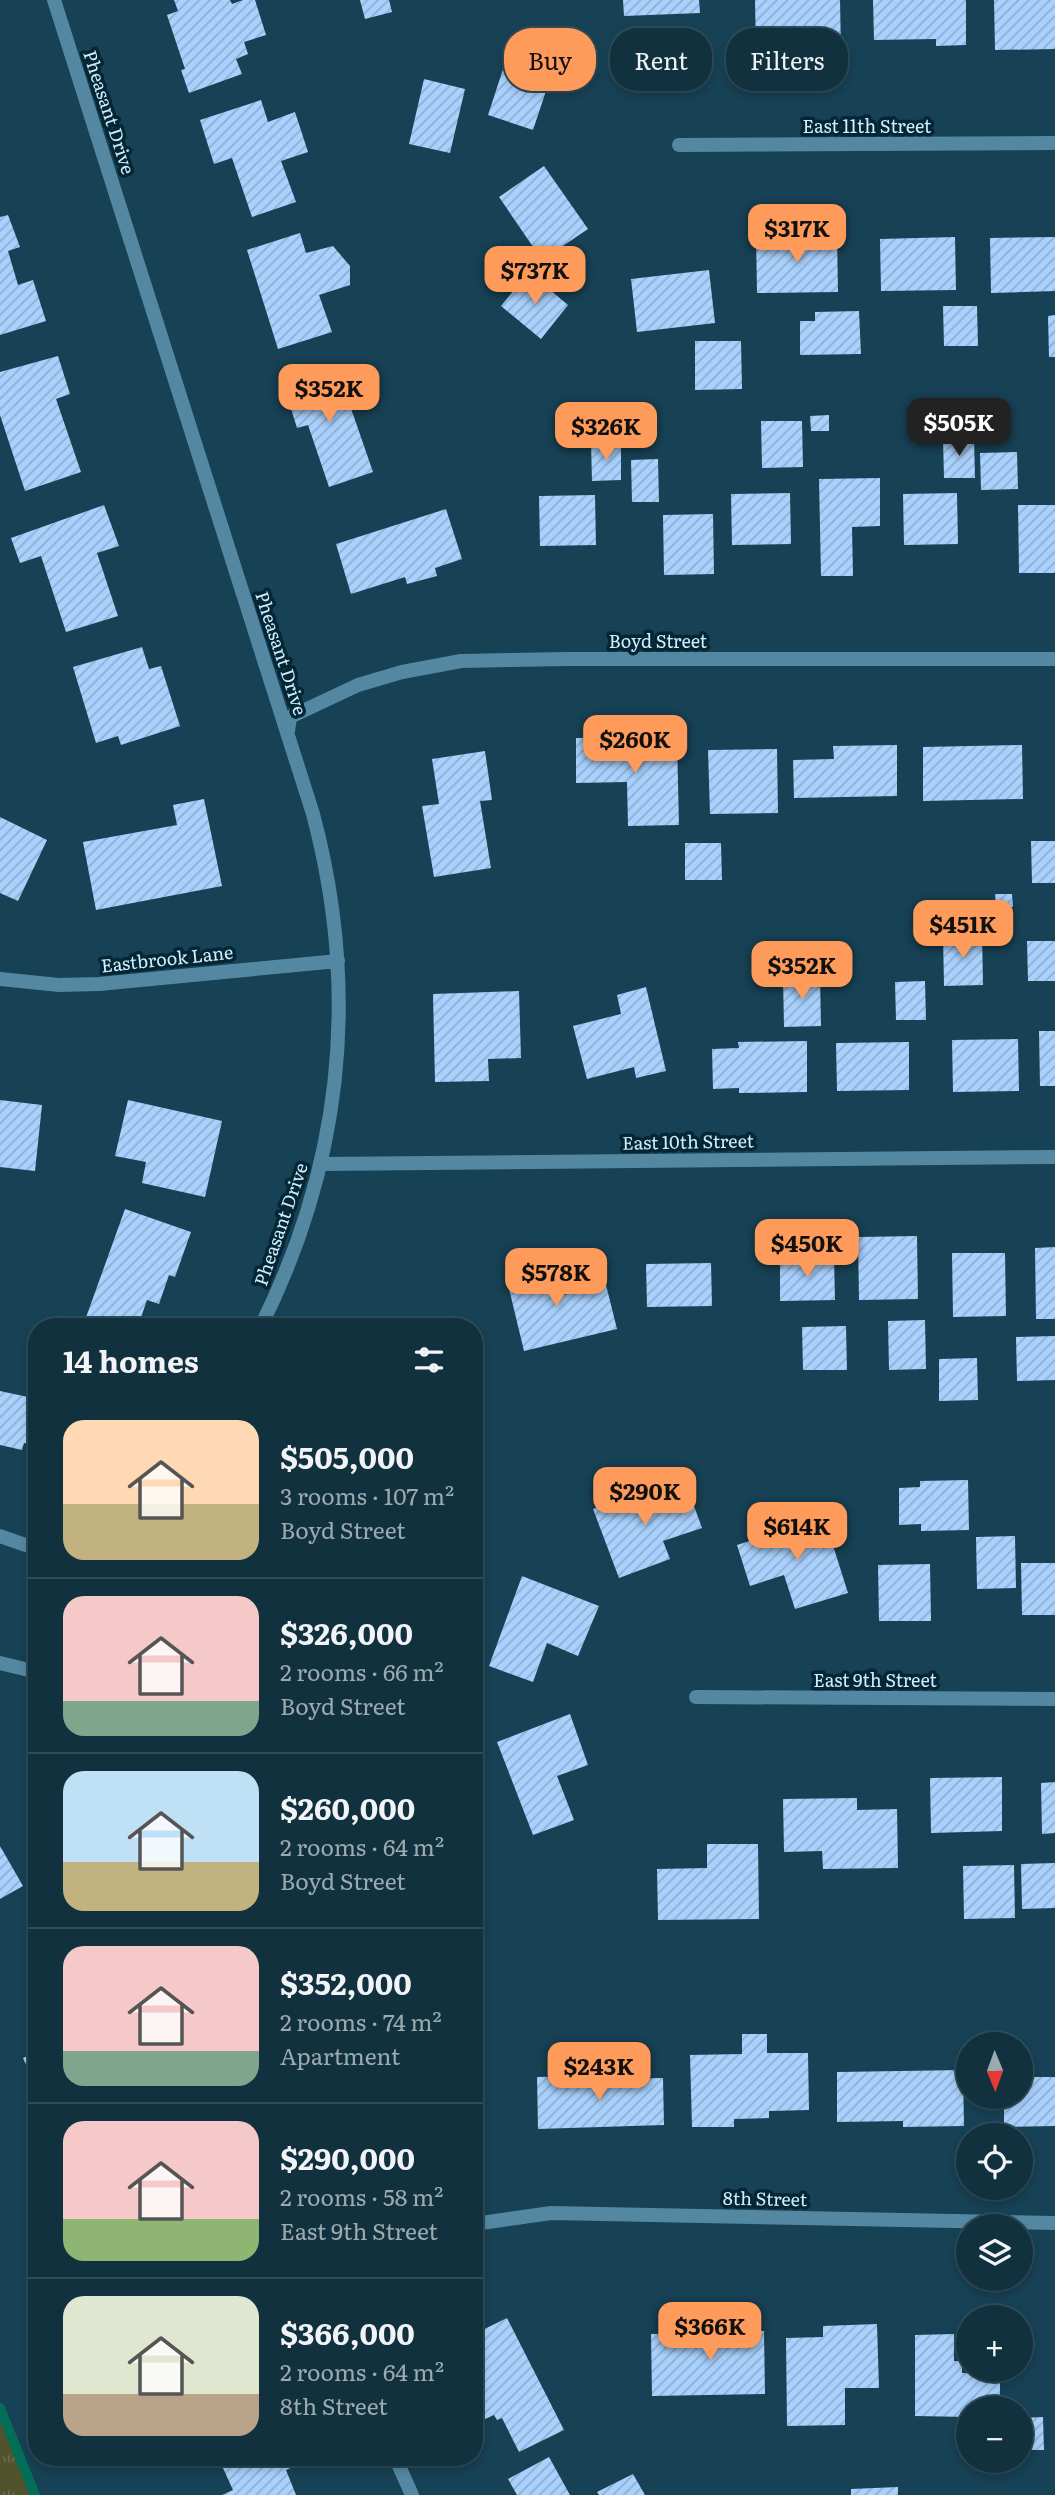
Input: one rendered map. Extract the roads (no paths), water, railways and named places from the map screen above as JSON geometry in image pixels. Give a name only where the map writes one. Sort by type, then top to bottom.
[{"type":"street","name":"Pheasant Drive","points":[[54,0],[320,838],[327,873],[338,961],[338,1055],[333,1103],[321,1164],[297,1245],[265,1318]]},
{"type":"street","name":"East 11th Street","points":[[679,145],[1055,143]]},
{"type":"street","name":"Boyd Street","points":[[288,736],[290,717],[330,697],[402,672],[461,661],[1055,659]]},
{"type":"street","name":"Eastbrook Lane","points":[[0,979],[59,985],[99,984],[338,961]]},
{"type":"street","name":"East 10th Street","points":[[321,1164],[1055,1157]]},
{"type":"street","points":[[0,1536],[28,1546]]},
{"type":"street","points":[[0,1663],[28,1670]]},
{"type":"street","name":"East 9th Street","points":[[696,1697],[1055,1699]]},
{"type":"street","name":"8th Street","points":[[483,2223],[551,2213],[1055,2223]]},
{"type":"street","points":[[399,2466],[412,2495]]},
{"type":"waterway","points":[[0,2408],[35,2495]]}]
